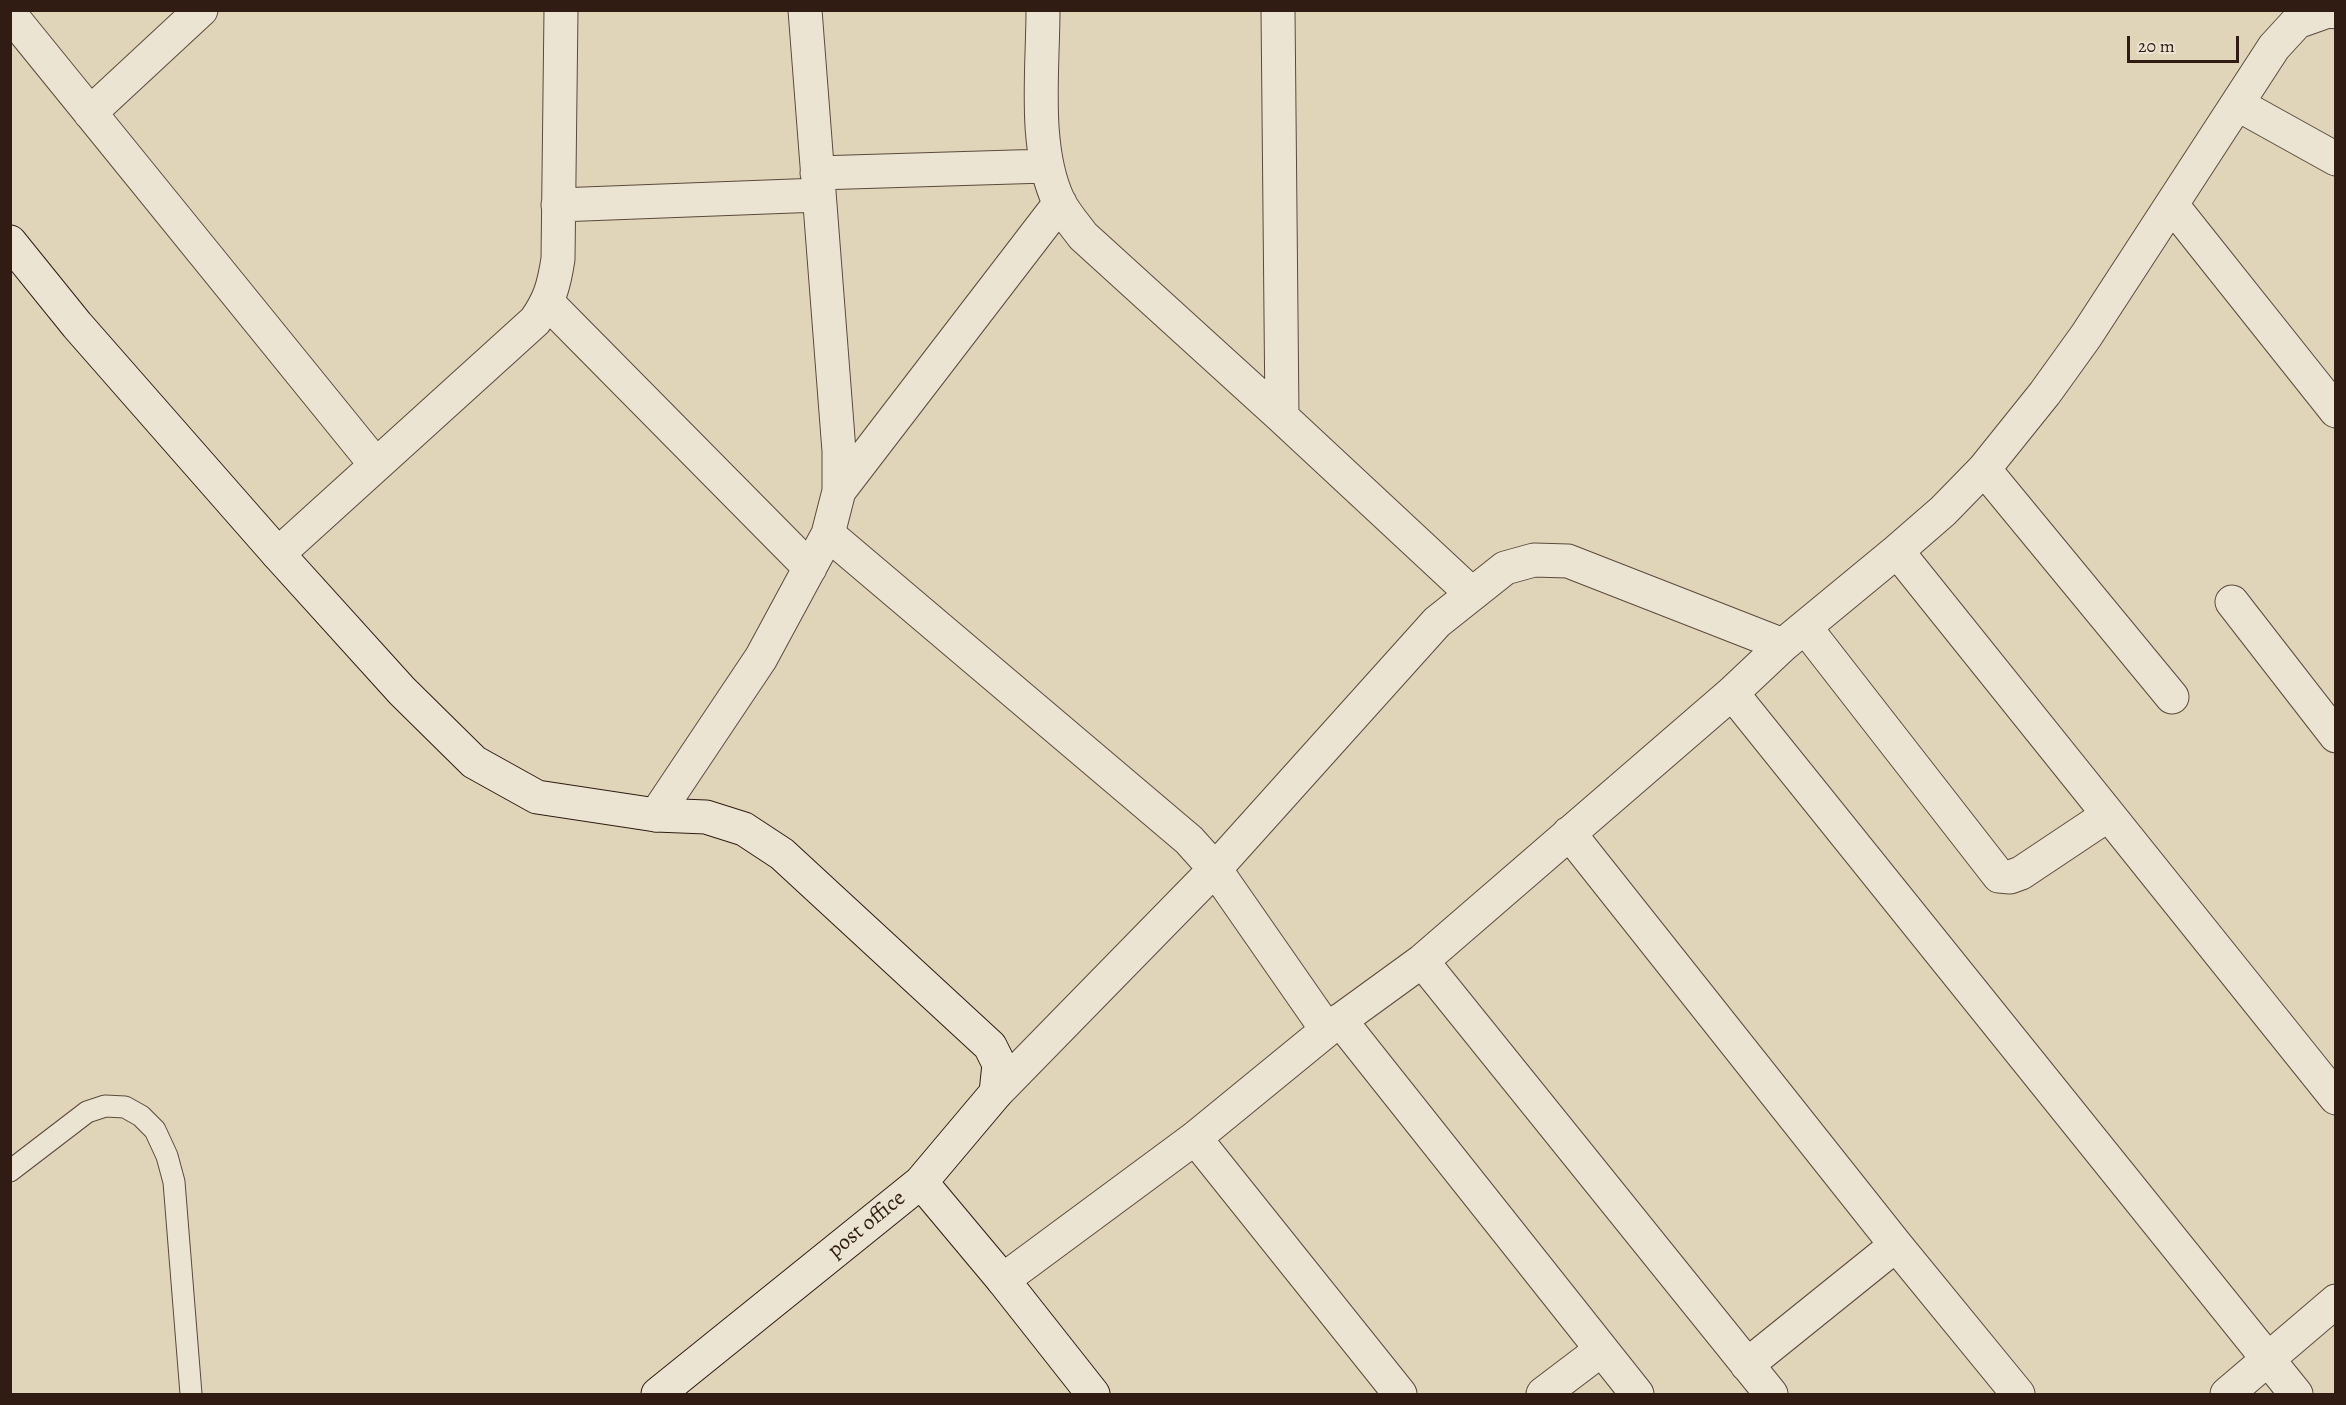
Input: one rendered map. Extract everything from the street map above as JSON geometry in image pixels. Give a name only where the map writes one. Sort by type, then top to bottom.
[{"type":"street","points":[[90,112],[201,10]]},
{"type":"street","points":[[278,554],[535,321],[548,303],[555,281],[558,259],[561,10]]},
{"type":"street","points":[[656,815],[761,658],[828,534],[839,491],[839,451],[805,10]]},
{"type":"street","points":[[1043,10],[1043,139],[1046,166],[1060,204],[1083,236],[1471,593]]},
{"type":"street","points":[[1278,10],[1282,417]]},
{"type":"street","points":[[1003,1280],[1195,1138],[1334,1025],[1422,961],[1732,693],[1794,636],[1943,511],[1984,469],[2045,393],[2086,336],[2274,47],[2297,16],[2328,11],[2336,12]]},
{"type":"street","points":[[10,14],[376,465]]},
{"type":"street","points":[[2237,104],[2336,159]]},
{"type":"street","points":[[558,205],[1046,166]]},
{"type":"street","points":[[839,491],[1060,204]]},
{"type":"street","points":[[2172,205],[2336,411]]},
{"type":"street","points":[[10,242],[77,325],[278,554],[402,691],[474,762],[537,797],[656,815],[706,817],[744,829],[782,854],[990,1046],[999,1064],[996,1093]]},
{"type":"street","points":[[548,303],[810,568]]},
{"type":"street","points":[[1984,469],[2172,697]]},
{"type":"street","points":[[828,534],[1189,840],[1215,869],[1334,1025],[1636,1395]]},
{"type":"street","points":[[1898,551],[2336,1098]]},
{"type":"street","points":[[921,1182],[996,1093],[1215,869],[1437,622],[1505,568],[1534,560],[1568,561],[1794,636],[1999,876],[2010,877],[2020,873],[2108,815]]},
{"type":"street","points":[[2232,602],[2336,736]]},
{"type":"street","points":[[1732,693],[2296,1395]]},
{"type":"street","points":[[1569,833],[2018,1395]]},
{"type":"street","points":[[1422,961],[1771,1395]]},
{"type":"street","points":[[1195,1138],[1400,1395]]},
{"type":"street","name":"post office","points":[[658,1395],[921,1182],[1003,1280],[1093,1395]]},
{"type":"street","points":[[1747,1365],[1896,1245]]},
{"type":"street","points":[[2227,1395],[2336,1301]]},
{"type":"street","points":[[1543,1395],[1601,1350]]},
{"type":"lane","points":[[10,1171],[87,1112],[105,1106],[125,1107],[141,1116],[155,1130],[167,1156],[174,1182],[191,1395]]}]
